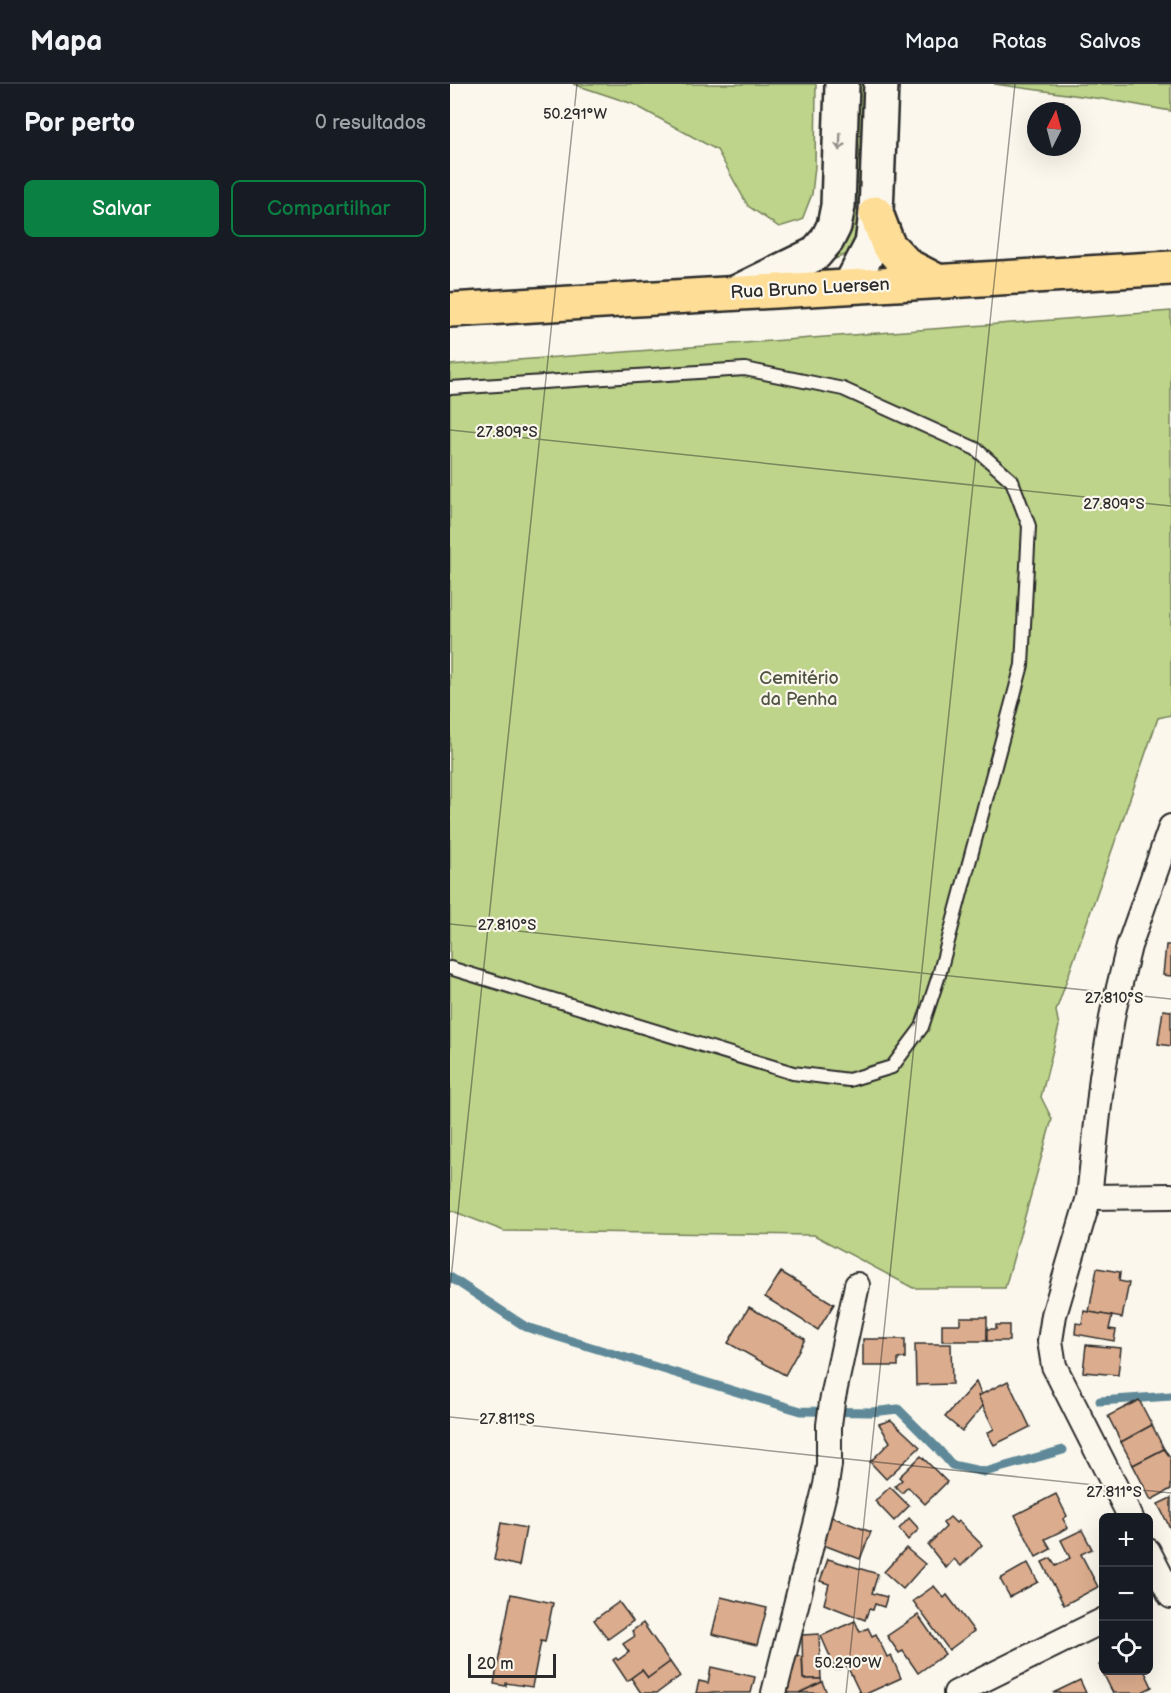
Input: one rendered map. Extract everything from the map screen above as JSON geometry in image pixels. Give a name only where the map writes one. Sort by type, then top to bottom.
[{"type":"main road","points":[[735,292],[815,254],[827,240],[834,226],[838,206],[842,84]]},
{"type":"main road","points":[[850,286],[872,244],[876,213],[881,84]]},
{"type":"main road","points":[[876,213],[888,246],[908,266],[937,281]]},
{"type":"main road","name":"Rua Bruno Luersen","points":[[450,310],[1171,268]]},
{"type":"street","points":[[1128,1513],[1054,1366],[1050,1341],[1054,1315],[1089,1197],[1102,1077],[1113,1012],[1129,946],[1171,827]]},
{"type":"street","points":[[1089,1197],[1171,1196]]},
{"type":"street","points":[[774,1693],[826,1485],[829,1465],[830,1414],[857,1285]]},
{"type":"street","points":[[1153,1562],[1164,1592]]},
{"type":"street","points":[[956,1693],[1102,1621]]},
{"type":"lane","points":[[450,388],[746,369],[843,389],[976,449],[1012,481],[1029,526],[1022,665],[939,975],[922,1028],[892,1067],[849,1080],[793,1073],[450,968]]},
{"type":"green space","points":[[573,84],[816,84],[815,166],[812,194],[802,220],[779,227],[748,206],[717,150],[633,104]]},
{"type":"green space","points":[[857,84],[869,84],[867,189],[855,245],[847,254],[835,259],[830,257]]},
{"type":"green space","points":[[994,84],[1171,84],[1171,111],[1116,101]]},
{"type":"green space","name":"Cemitério da Penha","points":[[1171,311],[1171,715],[1158,718],[1056,1011],[1059,1026],[1041,1097],[1052,1119],[1005,1288],[913,1288],[814,1235],[504,1231],[450,1210],[450,365]]},
{"type":"building","points":[[1166,945],[1171,945],[1171,976],[1163,975]]},
{"type":"building","points":[[1163,1010],[1171,1011],[1171,1046],[1158,1044]]},
{"type":"building","points":[[1097,1268],[1120,1272],[1119,1281],[1129,1283],[1122,1318],[1089,1312]]},
{"type":"building","points":[[781,1272],[834,1304],[818,1330],[765,1297]]},
{"type":"building","points":[[749,1307],[805,1339],[785,1375],[728,1343]]},
{"type":"building","points":[[1084,1311],[1112,1316],[1109,1329],[1116,1330],[1114,1341],[1075,1334],[1076,1323],[1082,1324]]},
{"type":"building","points":[[960,1317],[987,1317],[987,1341],[942,1341],[942,1324],[960,1324]]},
{"type":"building","points":[[996,1325],[1009,1325],[1009,1341],[987,1341],[987,1329],[996,1329]]},
{"type":"building","points":[[863,1339],[905,1339],[905,1358],[898,1359],[898,1366],[863,1366]]},
{"type":"building","points":[[915,1344],[951,1344],[952,1384],[916,1385]]},
{"type":"building","points":[[1086,1345],[1121,1348],[1118,1375],[1083,1372]]},
{"type":"building","points":[[1008,1381],[1030,1427],[994,1445],[987,1433],[994,1429],[978,1396]]},
{"type":"building","points":[[976,1382],[981,1394],[978,1396],[983,1406],[962,1431],[945,1417]]},
{"type":"building","points":[[1139,1400],[1152,1425],[1121,1442],[1108,1416]]},
{"type":"building","points":[[891,1420],[920,1447],[886,1479],[870,1462],[890,1442],[879,1424]]},
{"type":"building","points":[[1152,1425],[1164,1449],[1133,1465],[1121,1442]]},
{"type":"building","points":[[1164,1449],[1171,1458],[1171,1489],[1151,1500],[1133,1465]]},
{"type":"building","points":[[921,1456],[947,1482],[925,1504],[908,1487],[902,1493],[895,1486],[902,1480],[899,1477]]},
{"type":"building","points":[[890,1487],[909,1506],[894,1521],[875,1501]]},
{"type":"building","points":[[1056,1494],[1067,1516],[1063,1519],[1068,1528],[1045,1539],[1051,1549],[1036,1557],[1015,1515]]},
{"type":"building","points":[[1171,1498],[1171,1530],[1158,1504]]},
{"type":"building","points":[[829,1516],[871,1532],[860,1559],[821,1544]]},
{"type":"building","points":[[950,1517],[956,1523],[958,1521],[982,1545],[961,1566],[954,1559],[946,1568],[928,1545],[946,1527],[943,1523]]},
{"type":"building","points":[[909,1518],[919,1529],[908,1540],[899,1529]]},
{"type":"building","points":[[501,1523],[526,1528],[519,1566],[494,1560]]},
{"type":"building","points":[[1082,1530],[1092,1549],[1081,1554],[1098,1587],[1064,1605],[1042,1562],[1051,1558],[1056,1566],[1070,1558],[1061,1540]]},
{"type":"building","points":[[906,1548],[925,1564],[903,1589],[884,1572]]},
{"type":"building","points":[[828,1559],[878,1574],[872,1593],[887,1597],[884,1607],[875,1604],[873,1610],[869,1609],[865,1620],[824,1604],[829,1584],[820,1581]]},
{"type":"building","points":[[1028,1563],[1038,1582],[1010,1597],[1000,1579]]},
{"type":"building","points":[[934,1586],[944,1598],[947,1595],[974,1631],[949,1650],[913,1601]]},
{"type":"building","points":[[511,1594],[553,1603],[545,1642],[541,1641],[532,1687],[506,1683],[506,1686],[494,1684]]},
{"type":"building","points":[[721,1597],[767,1608],[757,1645],[712,1634]]},
{"type":"building","points":[[619,1602],[633,1621],[608,1639],[594,1620]]},
{"type":"building","points":[[918,1615],[945,1654],[918,1673],[903,1651],[899,1653],[887,1636]]},
{"type":"building","points":[[855,1621],[860,1632],[868,1628],[872,1636],[876,1634],[887,1657],[891,1655],[901,1678],[868,1693],[860,1693],[847,1666],[836,1670],[821,1636]]},
{"type":"building","points":[[643,1623],[670,1662],[648,1678],[642,1670],[627,1681],[613,1660],[616,1658],[618,1660],[629,1652],[623,1644],[635,1636],[632,1631]]},
{"type":"building","points":[[819,1634],[821,1679],[803,1679],[802,1635]]},
{"type":"building","points":[[794,1654],[802,1657],[803,1679],[821,1679],[822,1682],[799,1693],[789,1693],[786,1686]]},
{"type":"building","points":[[670,1662],[680,1676],[657,1693],[641,1693],[631,1678],[642,1670],[648,1678]]},
{"type":"building","points":[[711,1667],[755,1677],[751,1693],[696,1693],[699,1681],[708,1683]]},
{"type":"building","points":[[1104,1675],[1146,1675],[1152,1687],[1140,1693],[1113,1693]]},
{"type":"building","points":[[1080,1680],[1086,1693],[1053,1693]]},
{"type":"building","points":[[822,1682],[827,1693],[799,1693]]},
{"type":"waterway","points":[[450,1277],[526,1327],[801,1411],[872,1412],[898,1409],[952,1465],[985,1472],[1063,1450]]},
{"type":"waterway","points":[[1100,1401],[1171,1396]]}]
